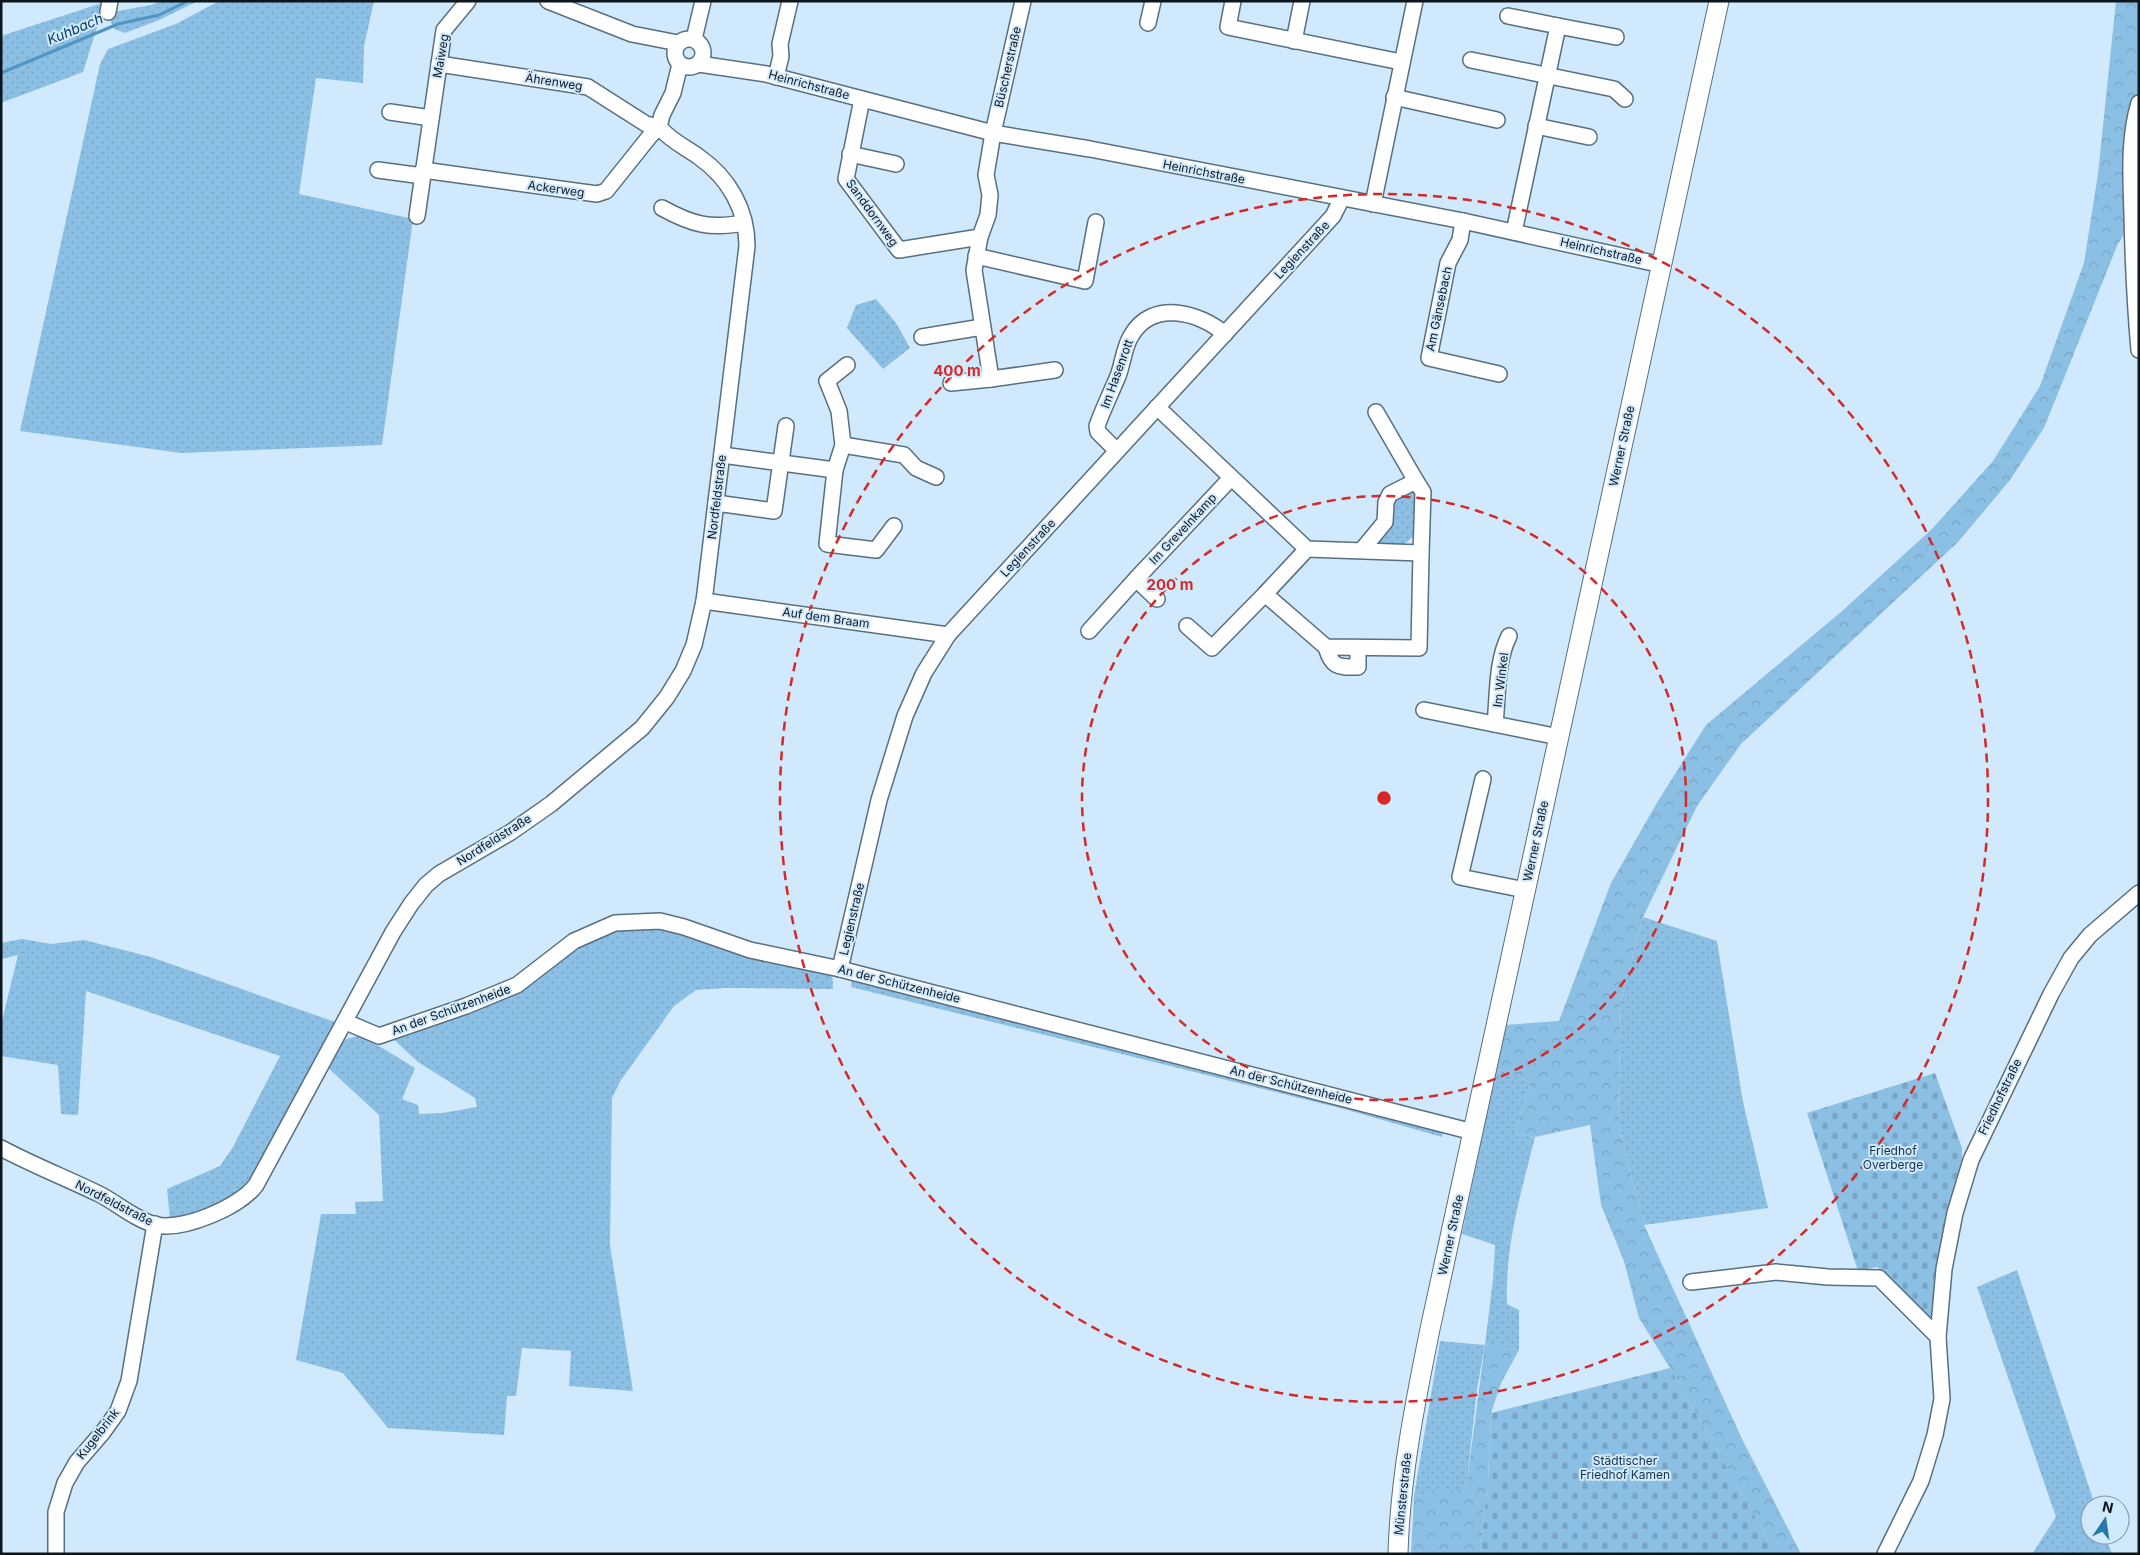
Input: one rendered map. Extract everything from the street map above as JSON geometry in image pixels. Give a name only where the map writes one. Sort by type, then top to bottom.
[{"type":"main road","name":"Werner Straße","points":[[1410,1435],[1430,1329],[1719,1]]},
{"type":"main road","name":"Münsterstraße","points":[[1398,1554],[1402,1490],[1410,1435]]},
{"type":"street","name":"Maiweg","points":[[417,216],[444,30],[468,1]]},
{"type":"street","name":"Heinrichstraße","points":[[548,1],[688,55],[993,133],[1463,221],[1662,265]]},
{"type":"street","points":[[659,128],[662,115],[688,55],[703,1]]},
{"type":"street","points":[[776,77],[781,56],[780,44],[790,1]]},
{"type":"street","name":"Büscherstraße","points":[[993,133],[1023,1]]},
{"type":"street","points":[[1148,23],[1153,1]]},
{"type":"street","points":[[1233,1],[1228,27],[1402,62]]},
{"type":"street","points":[[1294,41],[1302,1]]},
{"type":"street","points":[[1373,204],[1415,1]]},
{"type":"street","points":[[1508,16],[1616,37]]},
{"type":"street","points":[[1514,232],[1558,26]]},
{"type":"street","points":[[1471,60],[1614,89],[1625,99]]},
{"type":"street","name":"Ährenweg","points":[[439,64],[588,87],[646,124],[659,128]]},
{"type":"street","points":[[1394,97],[1497,120]]},
{"type":"street","name":"Sanddornweg","points":[[862,99],[846,179],[899,250],[980,238]]},
{"type":"street","points":[[2139,103],[2133,127],[2131,163],[2134,288],[2139,350]]},
{"type":"street","points":[[390,112],[431,118]]},
{"type":"street","points":[[1536,126],[1589,137]]},
{"type":"street","name":"Ackerweg","points":[[423,173],[597,194],[606,191],[650,136],[659,128]]},
{"type":"street","name":"Nordfeldstraße","points":[[1,1148],[99,1194],[155,1224],[168,1226],[205,1217],[232,1206],[252,1190],[346,1022],[393,932],[426,885],[439,874],[511,832],[551,804],[630,738],[655,713],[675,685],[690,656],[698,631],[704,601],[747,246],[744,223],[736,198],[721,176],[701,158],[668,138],[659,128]]},
{"type":"street","points":[[991,378],[974,270],[980,238],[988,215],[990,195],[986,175],[993,133]]},
{"type":"street","points":[[850,154],[896,164]]},
{"type":"street","points":[[378,170],[423,173]]},
{"type":"street","name":"Legienstraße","points":[[840,969],[879,800],[905,716],[924,673],[948,635],[1337,212],[1342,198]]},
{"type":"street","points":[[662,208],[684,220],[719,227],[744,223]]},
{"type":"street","name":"Am Gänsebach","points":[[1463,221],[1460,240],[1448,263],[1429,358],[1499,374]]},
{"type":"street","points":[[976,256],[1085,280],[1096,222]]},
{"type":"street","name":"Im Hasenrott","points":[[1117,451],[1098,432],[1097,427],[1118,376],[1128,342],[1138,326],[1152,316],[1175,312],[1204,319],[1225,334]]},
{"type":"street","points":[[922,337],[982,327]]},
{"type":"street","points":[[847,365],[827,381],[839,411],[843,445],[835,470],[827,544],[876,550],[894,526]]},
{"type":"street","points":[[951,383],[1055,370]]},
{"type":"street","points":[[1157,407],[1307,549],[1421,553]]},
{"type":"street","points":[[1265,594],[1326,647],[1419,648],[1423,492],[1376,412]]},
{"type":"street","points":[[716,503],[774,511],[786,426]]},
{"type":"street","points":[[843,445],[904,455],[916,468],[936,477]]},
{"type":"street","points":[[722,455],[835,470]]},
{"type":"street","name":"Im Grevelnkamp","points":[[1089,631],[1231,478]]},
{"type":"street","points":[[1360,551],[1385,522],[1386,502],[1390,494],[1416,481]]},
{"type":"street","points":[[1187,626],[1212,648],[1307,549]]},
{"type":"street","points":[[1136,580],[1157,599]]},
{"type":"street","name":"Auf dem Braam","points":[[704,601],[948,635]]},
{"type":"street","name":"Im Winkel","points":[[1495,724],[1500,671],[1505,644],[1509,636]]},
{"type":"street","name":"Im Winkel","points":[[1424,710],[1559,738]]},
{"type":"street","name":"Werner Straße","points":[[1483,779],[1460,877],[1526,890]]},
{"type":"street","name":"Friedhofstraße","points":[[1885,1554],[1921,1481],[1936,1435],[1942,1399],[1938,1337],[1949,1241],[1962,1185],[1978,1142],[2051,994],[2071,958],[2090,934],[2139,893]]},
{"type":"street","name":"An der Schützenheide","points":[[346,1022],[379,1036],[466,1006],[517,985],[574,941],[616,923],[660,921],[684,927],[750,950],[840,969],[1473,1132]]},
{"type":"street","name":"Kugelbrink","points":[[56,1554],[56,1512],[64,1483],[77,1462],[118,1411],[129,1381],[155,1224]]},
{"type":"street","points":[[1691,1282],[1776,1272],[1828,1277],[1879,1278],[1938,1337]]},
{"type":"green space","points":[[161,1],[198,1],[159,20],[125,33],[114,29],[111,22],[113,12],[151,5]]},
{"type":"green space","points":[[219,1],[374,1],[364,46],[363,83],[316,78],[299,194],[413,219],[382,445],[181,453],[20,431],[100,64],[108,49],[176,24]]},
{"type":"green space","points":[[2116,1],[2139,1],[2139,208],[2117,246],[2044,428],[2010,480],[1958,542],[1741,744],[1697,806],[1643,917],[1621,1001],[1618,1122],[1644,1225],[1742,1439],[1801,1554],[1776,1554],[1670,1368],[1639,1318],[1624,1261],[1601,1205],[1590,1125],[1535,1137],[1515,1134],[1530,1082],[1496,1068],[1504,1025],[1559,1021],[1611,883],[1658,801],[1706,725],[1841,612],[1932,529],[1993,461],[2040,386],[2084,263],[2098,174]]},
{"type":"green space","points":[[105,2],[83,72],[1,103],[1,36]]},
{"type":"green space","points":[[876,299],[896,323],[910,348],[883,369],[847,328],[856,305]]},
{"type":"green space","points":[[1411,487],[1419,501],[1417,533],[1399,549],[1371,545],[1388,503]]},
{"type":"green space","points":[[1643,917],[1717,941],[1743,1102],[1768,1208],[1644,1225],[1618,1122],[1621,1001]]},
{"type":"green space","points":[[664,926],[832,971],[833,989],[725,988],[696,990],[674,1006],[621,1080],[612,1098],[610,1245],[633,1391],[569,1386],[571,1351],[522,1348],[516,1396],[507,1396],[504,1435],[388,1428],[343,1373],[296,1360],[321,1214],[356,1214],[355,1202],[383,1201],[379,1115],[325,1065],[343,1040],[361,1035],[415,1068],[402,1099],[418,1105],[419,1114],[442,1113],[477,1107],[475,1098],[418,1062],[391,1037],[455,1014],[585,941],[616,928]]},
{"type":"green space","points":[[22,939],[51,944],[84,940],[151,957],[335,1022],[297,1093],[272,1146],[260,1168],[246,1186],[220,1204],[170,1219],[167,1189],[220,1166],[233,1147],[280,1056],[86,991],[78,1115],[61,1114],[58,1065],[1,1056],[1,1025],[18,955],[1,959],[1,943]]},
{"type":"green space","points":[[852,978],[1444,1129],[1442,1137],[1344,1109],[851,987]]},
{"type":"green space","points":[[1496,1068],[1530,1082],[1515,1134],[1535,1137],[1515,1219],[1507,1282],[1507,1304],[1519,1310],[1519,1350],[1485,1345],[1495,1245],[1462,1234]]},
{"type":"green space","name":"Friedhof Overberge","points":[[1935,1073],[1962,1148],[1962,1169],[1934,1318],[1930,1324],[1911,1299],[1877,1267],[1858,1271],[1807,1113]]},
{"type":"green space","points":[[2017,1270],[2092,1495],[2080,1495],[2080,1545],[2109,1545],[2112,1554],[2032,1554],[2056,1517],[1977,1287]]},
{"type":"green space","points":[[1440,1341],[1485,1345],[1477,1389],[1466,1489],[1414,1496]]},
{"type":"green space","points":[[1485,1345],[1519,1350],[1501,1383],[1491,1413],[1488,1480],[1480,1554],[1411,1554],[1414,1496],[1466,1488]]},
{"type":"green space","name":"Städtischer Friedhof Kamen","points":[[1670,1368],[1776,1554],[1480,1554],[1488,1480],[1491,1413]]},
{"type":"waterway","name":"Kuhbach","points":[[1,73],[118,24],[159,15],[188,1]]}]
